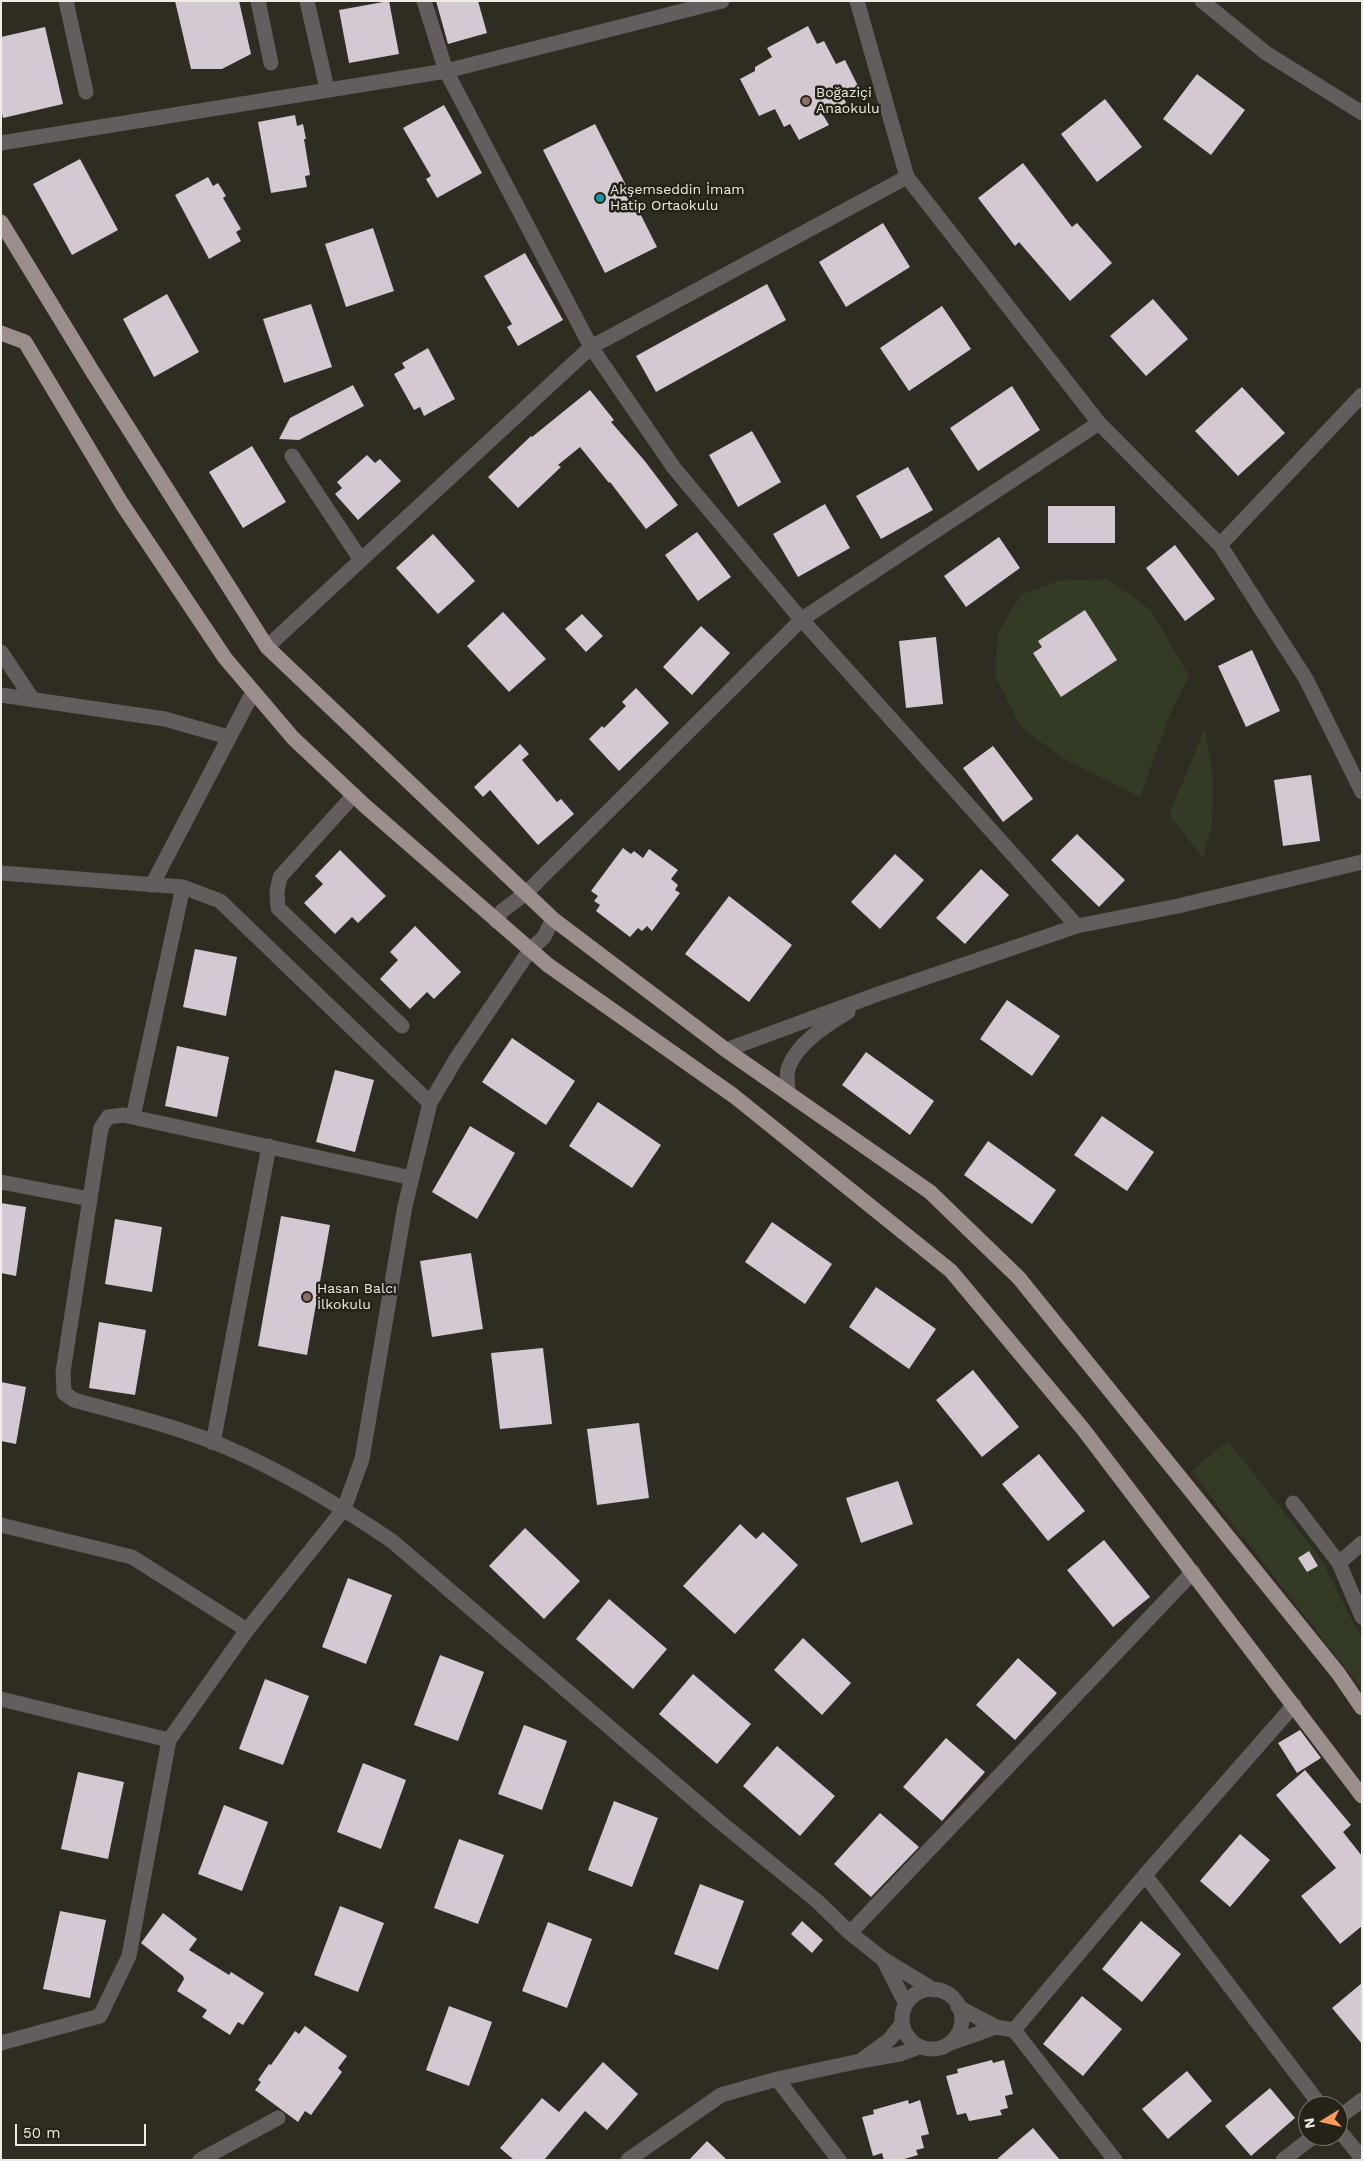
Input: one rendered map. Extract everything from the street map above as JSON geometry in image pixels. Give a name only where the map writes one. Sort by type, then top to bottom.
[{"type":"main road","points":[[1,222],[94,374],[267,647],[553,919],[726,1050],[930,1192],[1019,1278],[1338,1673],[1362,1708]]},
{"type":"main road","points":[[1,333],[25,342],[122,504],[225,658],[293,738],[354,795],[530,950],[734,1096],[951,1271],[1083,1429],[1362,1796]]},
{"type":"street","points":[[66,1],[86,92]]},
{"type":"street","points":[[258,1],[271,63]]},
{"type":"street","points":[[307,1],[327,89]]},
{"type":"street","points":[[424,1],[446,71],[592,347],[674,468],[802,619],[1076,926]]},
{"type":"street","points":[[1,143],[446,71],[722,1]]},
{"type":"street","points":[[857,1],[907,177],[1099,424],[1220,545],[1306,680],[1362,792]]},
{"type":"street","points":[[1202,1],[1266,53],[1362,113]]},
{"type":"street","points":[[267,647],[592,347],[907,177]]},
{"type":"street","points":[[1220,545],[1362,395]]},
{"type":"street","points":[[496,921],[502,911],[526,893],[802,619],[1099,424]]},
{"type":"street","points":[[292,456],[361,560]]},
{"type":"street","points":[[1,652],[33,700]]},
{"type":"street","points":[[152,885],[253,692]]},
{"type":"street","points":[[1,695],[164,719],[228,737]]},
{"type":"street","points":[[354,795],[280,877],[277,892],[278,908],[402,1026]]},
{"type":"street","points":[[726,1050],[878,994],[1076,926],[1178,906],[1362,862]]},
{"type":"street","points":[[1,872],[183,887],[220,900],[430,1103]]},
{"type":"street","points":[[133,1117],[183,887]]},
{"type":"street","points":[[1,2043],[100,2016],[129,1956],[169,1740],[247,1630],[344,1509],[362,1459],[405,1206],[430,1103],[456,1058],[530,950],[544,937],[553,919]]},
{"type":"street","points":[[788,1093],[787,1070],[800,1048],[832,1022],[878,994]]},
{"type":"street","points":[[412,1178],[123,1114],[108,1117],[101,1128],[63,1372],[64,1393],[74,1400],[164,1425],[237,1451],[344,1509],[392,1540],[718,1821],[817,1901],[850,1933],[883,1958],[934,1990]]},
{"type":"street","points":[[213,1443],[269,1146]]},
{"type":"street","points":[[1,1182],[90,1199]]},
{"type":"street","points":[[1293,1503],[1339,1563],[1362,1617]]},
{"type":"street","points":[[1,1525],[132,1557],[247,1630]]},
{"type":"street","points":[[1339,1563],[1362,1543]]},
{"type":"street","points":[[850,1933],[1193,1572]]},
{"type":"street","points":[[1,1699],[169,1740]]},
{"type":"street","points":[[1014,2030],[1145,1874],[1294,1705]]},
{"type":"street","points":[[1145,1874],[1313,2096]]},
{"type":"street","points":[[883,1958],[906,2004]]},
{"type":"street","points":[[996,2026],[941,2048],[930,2050],[919,2047],[910,2041],[904,2032],[902,2024],[903,2010],[917,1993],[934,1990],[948,1994],[958,2007],[996,2026],[1014,2030],[1115,2160]]},
{"type":"street","points":[[951,2043],[958,2034],[961,2024],[958,2007]]},
{"type":"street","points":[[860,2061],[889,2040],[902,2024]]},
{"type":"street","points":[[628,2160],[721,2095],[777,2079],[900,2054],[919,2047]]},
{"type":"street","points":[[777,2079],[840,2160]]},
{"type":"street","points":[[1348,2110],[1362,2100]]},
{"type":"street","points":[[200,2160],[278,2118]]},
{"type":"street","points":[[1348,2140],[1362,2158]]},
{"type":"street","points":[[1283,2160],[1301,2146]]},
{"type":"green space","points":[[1107,579],[1151,610],[1189,676],[1170,714],[1140,797],[1070,762],[1022,729],[995,676],[998,632],[1021,595],[1057,581]]},
{"type":"green space","points":[[1205,728],[1213,780],[1212,825],[1203,858],[1169,815]]},
{"type":"green space","points":[[1228,1441],[1321,1559],[1362,1640],[1362,1689],[1191,1471]]},
{"type":"building","points":[[175,1],[239,1],[251,54],[222,69],[191,69]]},
{"type":"building","points":[[389,1],[399,54],[349,63],[339,10]]},
{"type":"building","points":[[436,1],[478,1],[487,33],[448,44]]},
{"type":"building","points":[[808,26],[817,44],[824,41],[836,64],[845,60],[860,90],[844,98],[846,103],[823,115],[829,125],[799,140],[790,124],[784,127],[775,109],[759,116],[740,79],[755,71],[755,67],[772,57],[767,48]]},
{"type":"building","points":[[45,27],[63,104],[3,118],[1,110],[1,37]]},
{"type":"building","points":[[1197,74],[1245,110],[1211,155],[1163,119]]},
{"type":"building","points":[[1105,99],[1142,147],[1097,182],[1061,134]]},
{"type":"building","points":[[444,105],[482,173],[437,198],[426,179],[431,176],[403,128]]},
{"type":"building","points":[[295,115],[297,126],[303,124],[306,139],[304,139],[310,175],[305,176],[307,187],[271,193],[258,122]]},
{"type":"building","name":"Akşemseddin İmam Hatip Ortaokulu","points":[[595,124],[657,247],[605,273],[543,150]]},
{"type":"building","points":[[80,159],[118,230],[72,255],[33,184]]},
{"type":"building","points":[[1023,163],[1072,227],[1077,223],[1112,263],[1070,301],[1019,242],[1015,246],[978,198]]},
{"type":"building","points":[[208,177],[213,186],[218,183],[226,196],[223,198],[241,229],[236,232],[241,241],[209,259],[175,195]]},
{"type":"building","points":[[883,223],[910,267],[846,307],[819,262]]},
{"type":"building","points":[[373,228],[394,291],[346,307],[325,244]]},
{"type":"building","points":[[525,253],[563,320],[518,346],[507,327],[512,324],[484,276]]},
{"type":"building","points":[[767,284],[786,320],[656,392],[636,356]]},
{"type":"building","points":[[167,294],[199,352],[154,377],[123,319]]},
{"type":"building","points":[[1153,299],[1188,339],[1146,376],[1110,336]]},
{"type":"building","points":[[311,304],[332,367],[284,383],[263,319]]},
{"type":"building","points":[[942,306],[971,349],[909,391],[880,348]]},
{"type":"building","points":[[428,348],[455,399],[424,416],[420,407],[414,410],[394,374],[405,368],[402,363]]},
{"type":"building","points":[[353,385],[364,406],[299,440],[279,439],[290,418]]},
{"type":"building","points":[[1012,386],[1040,430],[978,471],[950,428]]},
{"type":"building","points":[[1242,387],[1285,433],[1238,476],[1195,431]]},
{"type":"building","points":[[590,390],[614,420],[611,422],[644,460],[678,505],[646,529],[580,447],[558,465],[561,467],[518,508],[488,477],[531,436]]},
{"type":"building","points":[[752,431],[781,482],[738,507],[709,455]]},
{"type":"building","points":[[252,446],[286,502],[243,528],[209,472]]},
{"type":"building","points":[[367,455],[375,463],[380,459],[401,481],[358,520],[335,494],[342,488],[337,482]]},
{"type":"building","points":[[908,467],[933,510],[881,539],[856,496]]},
{"type":"building","points":[[825,504],[850,548],[798,577],[773,534]]},
{"type":"building","points":[[1048,506],[1115,506],[1115,543],[1048,543]]},
{"type":"building","points":[[697,532],[731,577],[698,601],[665,555]]},
{"type":"building","points":[[433,534],[475,581],[438,614],[396,568]]},
{"type":"building","points":[[999,537],[1020,568],[966,607],[944,576]]},
{"type":"building","points":[[1175,545],[1215,599],[1185,621],[1146,568]]},
{"type":"building","points":[[1085,610],[1117,660],[1061,697],[1033,653],[1042,647],[1038,641]]},
{"type":"building","points":[[503,612],[546,659],[509,692],[467,646]]},
{"type":"building","points":[[582,614],[603,636],[586,652],[565,629]]},
{"type":"building","points":[[701,626],[730,653],[692,695],[663,667]]},
{"type":"building","points":[[936,637],[943,704],[906,708],[899,641]]},
{"type":"building","points":[[1252,650],[1280,711],[1246,727],[1218,666]]},
{"type":"building","points":[[636,688],[669,723],[619,771],[589,739],[602,726],[604,728],[626,706],[622,702]]},
{"type":"building","points":[[520,744],[529,754],[522,760],[557,802],[561,799],[574,814],[538,845],[490,790],[483,797],[474,787]]},
{"type":"building","points":[[993,746],[1033,799],[1003,822],[963,768]]},
{"type":"building","points":[[1311,775],[1320,841],[1283,846],[1274,780]]},
{"type":"building","points":[[1077,834],[1125,880],[1099,907],[1051,860]]},
{"type":"building","points":[[623,848],[631,854],[634,851],[643,858],[649,849],[678,870],[671,879],[678,885],[675,890],[680,893],[652,931],[647,926],[642,931],[638,928],[630,937],[596,911],[600,905],[594,901],[598,896],[591,891]]},
{"type":"building","points":[[340,850],[386,896],[358,923],[352,917],[335,934],[304,903],[323,884],[315,876]]},
{"type":"building","points":[[895,854],[924,880],[880,929],[851,902]]},
{"type":"building","points":[[981,869],[1009,895],[965,944],[936,918]]},
{"type":"building","points":[[729,896],[792,945],[749,1002],[685,954]]},
{"type":"building","points":[[415,926],[461,972],[434,999],[427,992],[410,1009],[380,979],[398,960],[390,952]]},
{"type":"building","points":[[195,949],[237,957],[226,1016],[183,1007]]},
{"type":"building","points":[[1007,1000],[1060,1036],[1032,1076],[980,1039]]},
{"type":"building","points":[[512,1038],[575,1081],[546,1125],[482,1082]]},
{"type":"building","points":[[177,1046],[229,1057],[217,1117],[165,1106]]},
{"type":"building","points":[[866,1052],[934,1101],[910,1135],[842,1085]]},
{"type":"building","points":[[335,1070],[374,1080],[355,1152],[316,1142]]},
{"type":"building","points":[[598,1102],[661,1145],[632,1188],[569,1146]]},
{"type":"building","points":[[1102,1116],[1154,1152],[1127,1191],[1074,1155]]},
{"type":"building","points":[[470,1126],[515,1153],[477,1219],[432,1192]]},
{"type":"building","points":[[988,1141],[1056,1190],[1032,1224],[964,1175]]},
{"type":"building","points":[[1,1203],[26,1207],[16,1276],[1,1273]]},
{"type":"building","points":[[281,1216],[330,1225],[307,1355],[258,1346]]},
{"type":"building","points":[[115,1219],[162,1227],[152,1292],[105,1284]]},
{"type":"building","points":[[772,1222],[832,1264],[805,1304],[745,1262]]},
{"type":"building","points":[[471,1253],[483,1329],[432,1337],[420,1261]]},
{"type":"building","points":[[876,1287],[936,1329],[909,1369],[849,1327]]},
{"type":"building","points":[[99,1322],[146,1330],[135,1395],[89,1388]]},
{"type":"building","points":[[543,1348],[552,1424],[500,1429],[491,1353]]},
{"type":"building","points":[[973,1370],[1019,1427],[982,1457],[936,1400]]},
{"type":"building","points":[[1,1382],[26,1387],[16,1444],[1,1441]]},
{"type":"building","points":[[639,1423],[649,1498],[597,1505],[587,1429]]},
{"type":"building","points":[[1039,1454],[1085,1511],[1048,1541],[1002,1484]]},
{"type":"building","points":[[898,1481],[913,1524],[861,1543],[846,1498]]},
{"type":"building","points":[[740,1524],[756,1539],[763,1532],[798,1565],[735,1634],[683,1586]]},
{"type":"building","points":[[525,1528],[580,1581],[544,1619],[489,1566]]},
{"type":"building","points":[[1104,1540],[1150,1597],[1113,1627],[1067,1570]]},
{"type":"building","points":[[1309,1551],[1318,1566],[1307,1572],[1298,1558]]},
{"type":"building","points":[[348,1578],[392,1595],[366,1664],[322,1647]]},
{"type":"building","points":[[609,1599],[667,1649],[633,1689],[576,1639]]},
{"type":"building","points":[[803,1638],[851,1683],[822,1715],[774,1670]]},
{"type":"building","points":[[440,1655],[484,1672],[458,1741],[414,1725]]},
{"type":"building","points":[[1018,1658],[1057,1693],[1015,1740],[976,1705]]},
{"type":"building","points":[[693,1674],[751,1724],[717,1764],[659,1714]]},
{"type":"building","points":[[265,1679],[309,1696],[283,1765],[239,1749]]},
{"type":"building","points":[[524,1725],[567,1741],[542,1810],[498,1794]]},
{"type":"building","points":[[1300,1730],[1321,1758],[1297,1773],[1278,1743]]},
{"type":"building","points":[[946,1738],[985,1772],[942,1821],[903,1787]]},
{"type":"building","points":[[777,1746],[835,1796],[800,1836],[743,1786]]},
{"type":"building","points":[[363,1763],[406,1780],[381,1849],[337,1832]]},
{"type":"building","points":[[1305,1770],[1351,1825],[1343,1832],[1362,1856],[1362,1926],[1340,1944],[1301,1896],[1336,1868],[1276,1795]]},
{"type":"building","points":[[78,1772],[124,1782],[108,1859],[61,1849]]},
{"type":"building","points":[[614,1801],[658,1818],[632,1887],[588,1870]]},
{"type":"building","points":[[224,1805],[268,1822],[242,1891],[198,1874]]},
{"type":"building","points":[[880,1813],[919,1847],[871,1897],[834,1864]]},
{"type":"building","points":[[1240,1834],[1270,1860],[1230,1907],[1200,1881]]},
{"type":"building","points":[[459,1839],[504,1855],[478,1924],[434,1908]]},
{"type":"building","points":[[700,1884],[744,1901],[718,1970],[674,1954]]},
{"type":"building","points":[[340,1906],[384,1923],[358,1992],[314,1975]]},
{"type":"building","points":[[60,1911],[106,1920],[90,1998],[43,1989]]},
{"type":"building","points":[[163,1913],[197,1939],[189,1950],[229,1975],[231,1972],[264,1993],[243,2025],[238,2022],[230,2035],[202,2017],[207,2010],[177,1991],[184,1979],[183,1976],[141,1943]]},
{"type":"building","points":[[802,1921],[823,1940],[812,1953],[791,1934]]},
{"type":"building","points":[[1141,1921],[1181,1954],[1142,2002],[1102,1969]]},
{"type":"building","points":[[548,1922],[592,1939],[567,2008],[522,1991]]},
{"type":"building","points":[[1362,1983],[1362,2044],[1332,2008]]},
{"type":"building","points":[[1082,1996],[1122,2029],[1083,2076],[1043,2044]]},
{"type":"building","points":[[449,2006],[492,2022],[469,2086],[426,2070]]},
{"type":"building","points":[[305,2026],[347,2056],[338,2068],[342,2072],[311,2115],[305,2111],[298,2122],[255,2090],[261,2082],[258,2080],[269,2064],[271,2065],[295,2031],[299,2034]]},
{"type":"building","points":[[992,2060],[993,2063],[1004,2060],[1013,2094],[1005,2096],[1008,2108],[1000,2110],[1002,2115],[969,2121],[966,2113],[957,2115],[946,2076],[958,2073],[957,2069]]},
{"type":"building","points":[[603,2062],[638,2094],[607,2130],[585,2111],[544,2160],[514,2160],[500,2148],[542,2098],[559,2112]]},
{"type":"building","points":[[1187,2071],[1212,2101],[1168,2139],[1142,2109]]},
{"type":"building","points":[[1270,2088],[1295,2118],[1251,2156],[1225,2126]]},
{"type":"building","points":[[908,2100],[909,2104],[920,2100],[929,2134],[921,2136],[924,2148],[916,2150],[918,2155],[901,2160],[884,2160],[882,2153],[873,2156],[862,2117],[874,2114],[873,2110]]},
{"type":"building","points":[[1033,2128],[1060,2160],[996,2160]]},
{"type":"building","points":[[707,2141],[727,2160],[689,2160]]},
{"type":"place","name":"Boğaziçi Anaokulu","points":[[806,101]]},
{"type":"place","name":"Akşemseddin İmam Hatip Ortaokulu","points":[[600,198]]},
{"type":"place","name":"Hasan Balcı İlkokulu","points":[[307,1297]]}]
